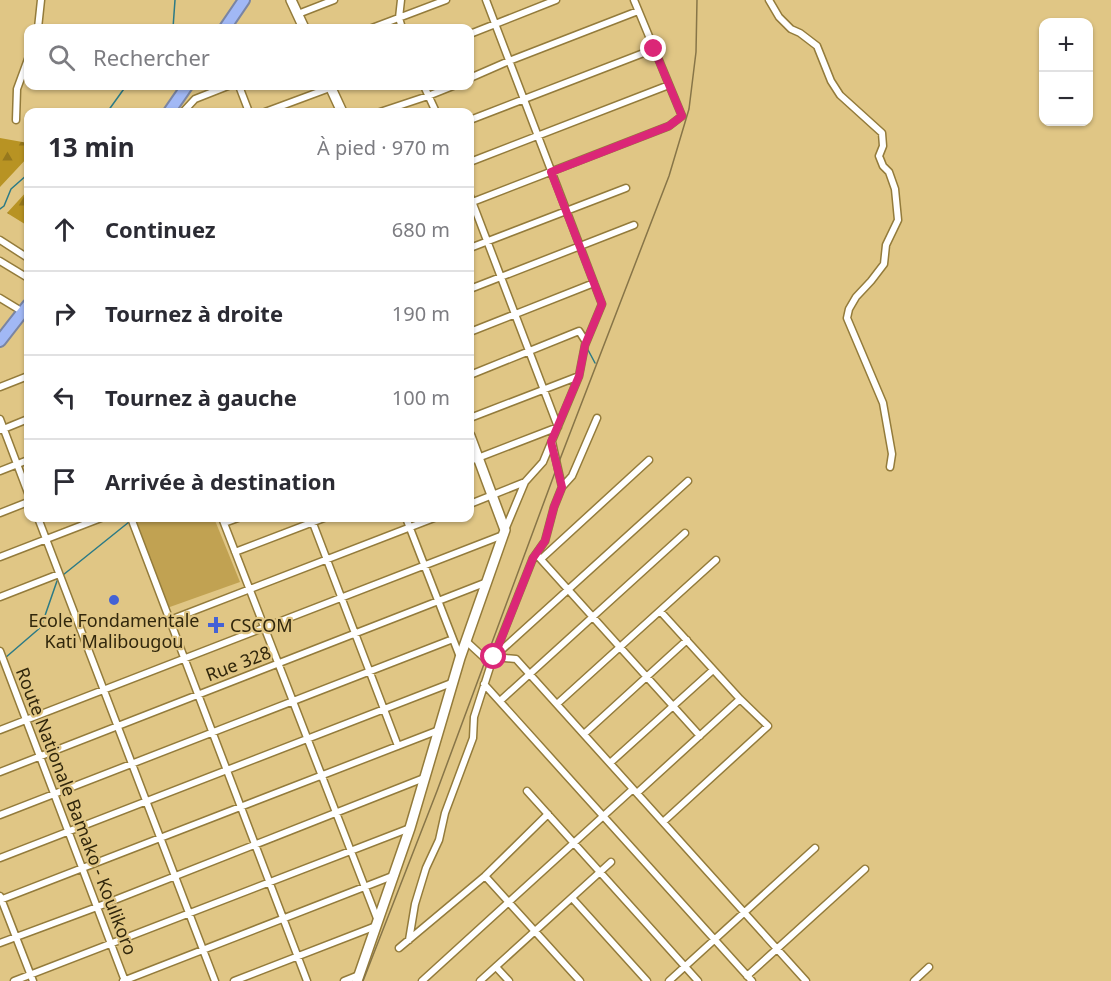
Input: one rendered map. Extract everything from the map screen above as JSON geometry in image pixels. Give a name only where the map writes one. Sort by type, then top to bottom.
[{"type":"highway","points":[[227,24],[240,1]]},
{"type":"highway","points":[[172,108],[184,90]]},
{"type":"highway","points":[[0,341],[24,311]]},
{"type":"street","points":[[38,24],[41,0]]},
{"type":"street","points":[[291,0],[302,24]]},
{"type":"street","points":[[298,14],[334,0]]},
{"type":"street","points":[[400,0],[401,24]]},
{"type":"street","points":[[383,24],[446,0]]},
{"type":"street","points":[[344,981],[358,978],[410,828],[460,658],[505,532],[525,482],[543,462],[558,427],[579,376],[586,342],[602,304],[486,0]]},
{"type":"street","points":[[474,32],[556,0]]},
{"type":"street","points":[[474,199],[551,172],[669,126],[682,116],[634,0]]},
{"type":"street","points":[[770,0],[779,17],[791,29],[817,46],[831,81],[840,95],[882,133],[883,146],[879,156],[883,166],[889,172],[895,189],[898,220],[886,245],[884,264],[856,297],[847,318],[884,403],[887,435],[892,454],[890,467]]},
{"type":"street","points":[[474,76],[638,11]]},
{"type":"street","points":[[474,118],[654,49]]},
{"type":"street","points":[[16,120],[16,89],[24,69]]},
{"type":"street","points":[[474,160],[669,85]]},
{"type":"street","points":[[187,108],[195,99],[218,90]]},
{"type":"street","points":[[241,90],[247,108]]},
{"type":"street","points":[[275,108],[322,90]]},
{"type":"street","points":[[334,90],[340,108]]},
{"type":"street","points":[[426,90],[434,108]]},
{"type":"street","points":[[392,108],[443,90]]},
{"type":"street","points":[[474,247],[626,188]]},
{"type":"street","points":[[474,210],[558,427]]},
{"type":"street","points":[[474,287],[634,225]]},
{"type":"street","points":[[0,240],[24,255]]},
{"type":"street","points":[[0,261],[24,276]]},
{"type":"street","points":[[474,330],[594,284]]},
{"type":"street","points":[[0,298],[24,308]]},
{"type":"street","points":[[474,373],[579,331],[586,342]]},
{"type":"street","points":[[474,416],[579,376]]},
{"type":"street","points":[[0,387],[24,378]]},
{"type":"street","points":[[409,940],[415,904],[473,738],[474,717],[491,664],[545,541],[562,487],[572,476],[597,417]]},
{"type":"street","points":[[0,418],[2,429],[24,482]]},
{"type":"street","points":[[2,429],[24,421]]},
{"type":"street","points":[[505,532],[492,495],[474,460],[558,427]]},
{"type":"street","points":[[551,442],[562,487]]},
{"type":"street","points":[[538,557],[649,460]]},
{"type":"street","points":[[0,471],[24,461]]},
{"type":"street","points":[[494,657],[688,481]]},
{"type":"street","points":[[474,502],[525,482]]},
{"type":"street","points":[[0,513],[24,504]]},
{"type":"street","points":[[40,522],[202,950],[216,981]]},
{"type":"street","points":[[0,557],[91,522]]},
{"type":"street","points":[[133,522],[307,981]]},
{"type":"street","points":[[224,522],[365,887],[377,924]]},
{"type":"street","points":[[235,552],[307,522]]},
{"type":"street","points":[[313,522],[398,746]]},
{"type":"street","points":[[407,522],[460,658]]},
{"type":"street","points":[[170,620],[423,522]]},
{"type":"street","points":[[0,730],[424,566],[505,532]]},
{"type":"street","points":[[500,701],[685,533]]},
{"type":"street","points":[[538,557],[700,736]]},
{"type":"street","points":[[557,704],[716,560]]},
{"type":"street","points":[[0,597],[59,574]]},
{"type":"street","name":"Rue 328","points":[[0,772],[487,582]]},
{"type":"street","points":[[660,611],[740,699],[768,726],[663,822]]},
{"type":"street","points":[[0,815],[453,639]]},
{"type":"street","points":[[584,734],[687,640]]},
{"type":"street","points":[[466,641],[491,664]]},
{"type":"street","name":"Route Nationale Bamako - Koulikoro","points":[[0,651],[124,981]]},
{"type":"street","points":[[494,657],[516,659],[806,981]]},
{"type":"street","points":[[610,763],[713,669]]},
{"type":"street","points":[[0,858],[454,681]]},
{"type":"street","points":[[484,684],[749,978],[777,948],[865,868]]},
{"type":"street","points":[[422,981],[603,816],[700,736],[740,699]]},
{"type":"street","points":[[32,978],[0,899],[440,730]]},
{"type":"street","points":[[0,943],[425,778]]},
{"type":"street","points":[[527,791],[698,981]]},
{"type":"street","points":[[399,948],[485,876],[548,814]]},
{"type":"street","points":[[14,981],[32,978],[111,944],[410,828]]},
{"type":"street","points":[[669,981],[815,848]]},
{"type":"street","points":[[480,981],[611,862]]},
{"type":"street","points":[[124,981],[395,875]]},
{"type":"street","points":[[485,876],[580,981]]},
{"type":"street","points":[[572,898],[647,981]]},
{"type":"street","points":[[234,981],[377,924]]},
{"type":"street","points":[[496,967],[509,981]]},
{"type":"street","points":[[914,981],[929,968]]},
{"type":"shaded area","points":[[135,522],[216,522],[240,582],[167,608]]},
{"type":"green space","points":[[0,138],[24,142],[24,161],[0,187]]},
{"type":"green space","points":[[24,194],[24,224],[7,213]]},
{"type":"waterway","points":[[173,24],[175,0]]},
{"type":"waterway","points":[[110,108],[123,90]]},
{"type":"waterway","points":[[0,209],[4,206],[11,189],[24,178]]},
{"type":"waterway","points":[[587,348],[595,363]]},
{"type":"waterway","points":[[63,575],[129,522]]},
{"type":"waterway","points":[[5,658],[41,627],[60,578]]},
{"type":"railway","points":[[363,981],[669,176],[689,109],[696,52],[697,0]]},
{"type":"place","name":"Ecole Fondamentale Kati Malibougou","points":[[114,600]]},
{"type":"place","name":"CSCOM","points":[[216,625]]},
{"type":"route","points":[[494,657],[533,558],[545,541],[562,487],[551,442],[579,376],[585,345],[602,304],[551,172],[669,126],[682,116],[654,49]]}]
